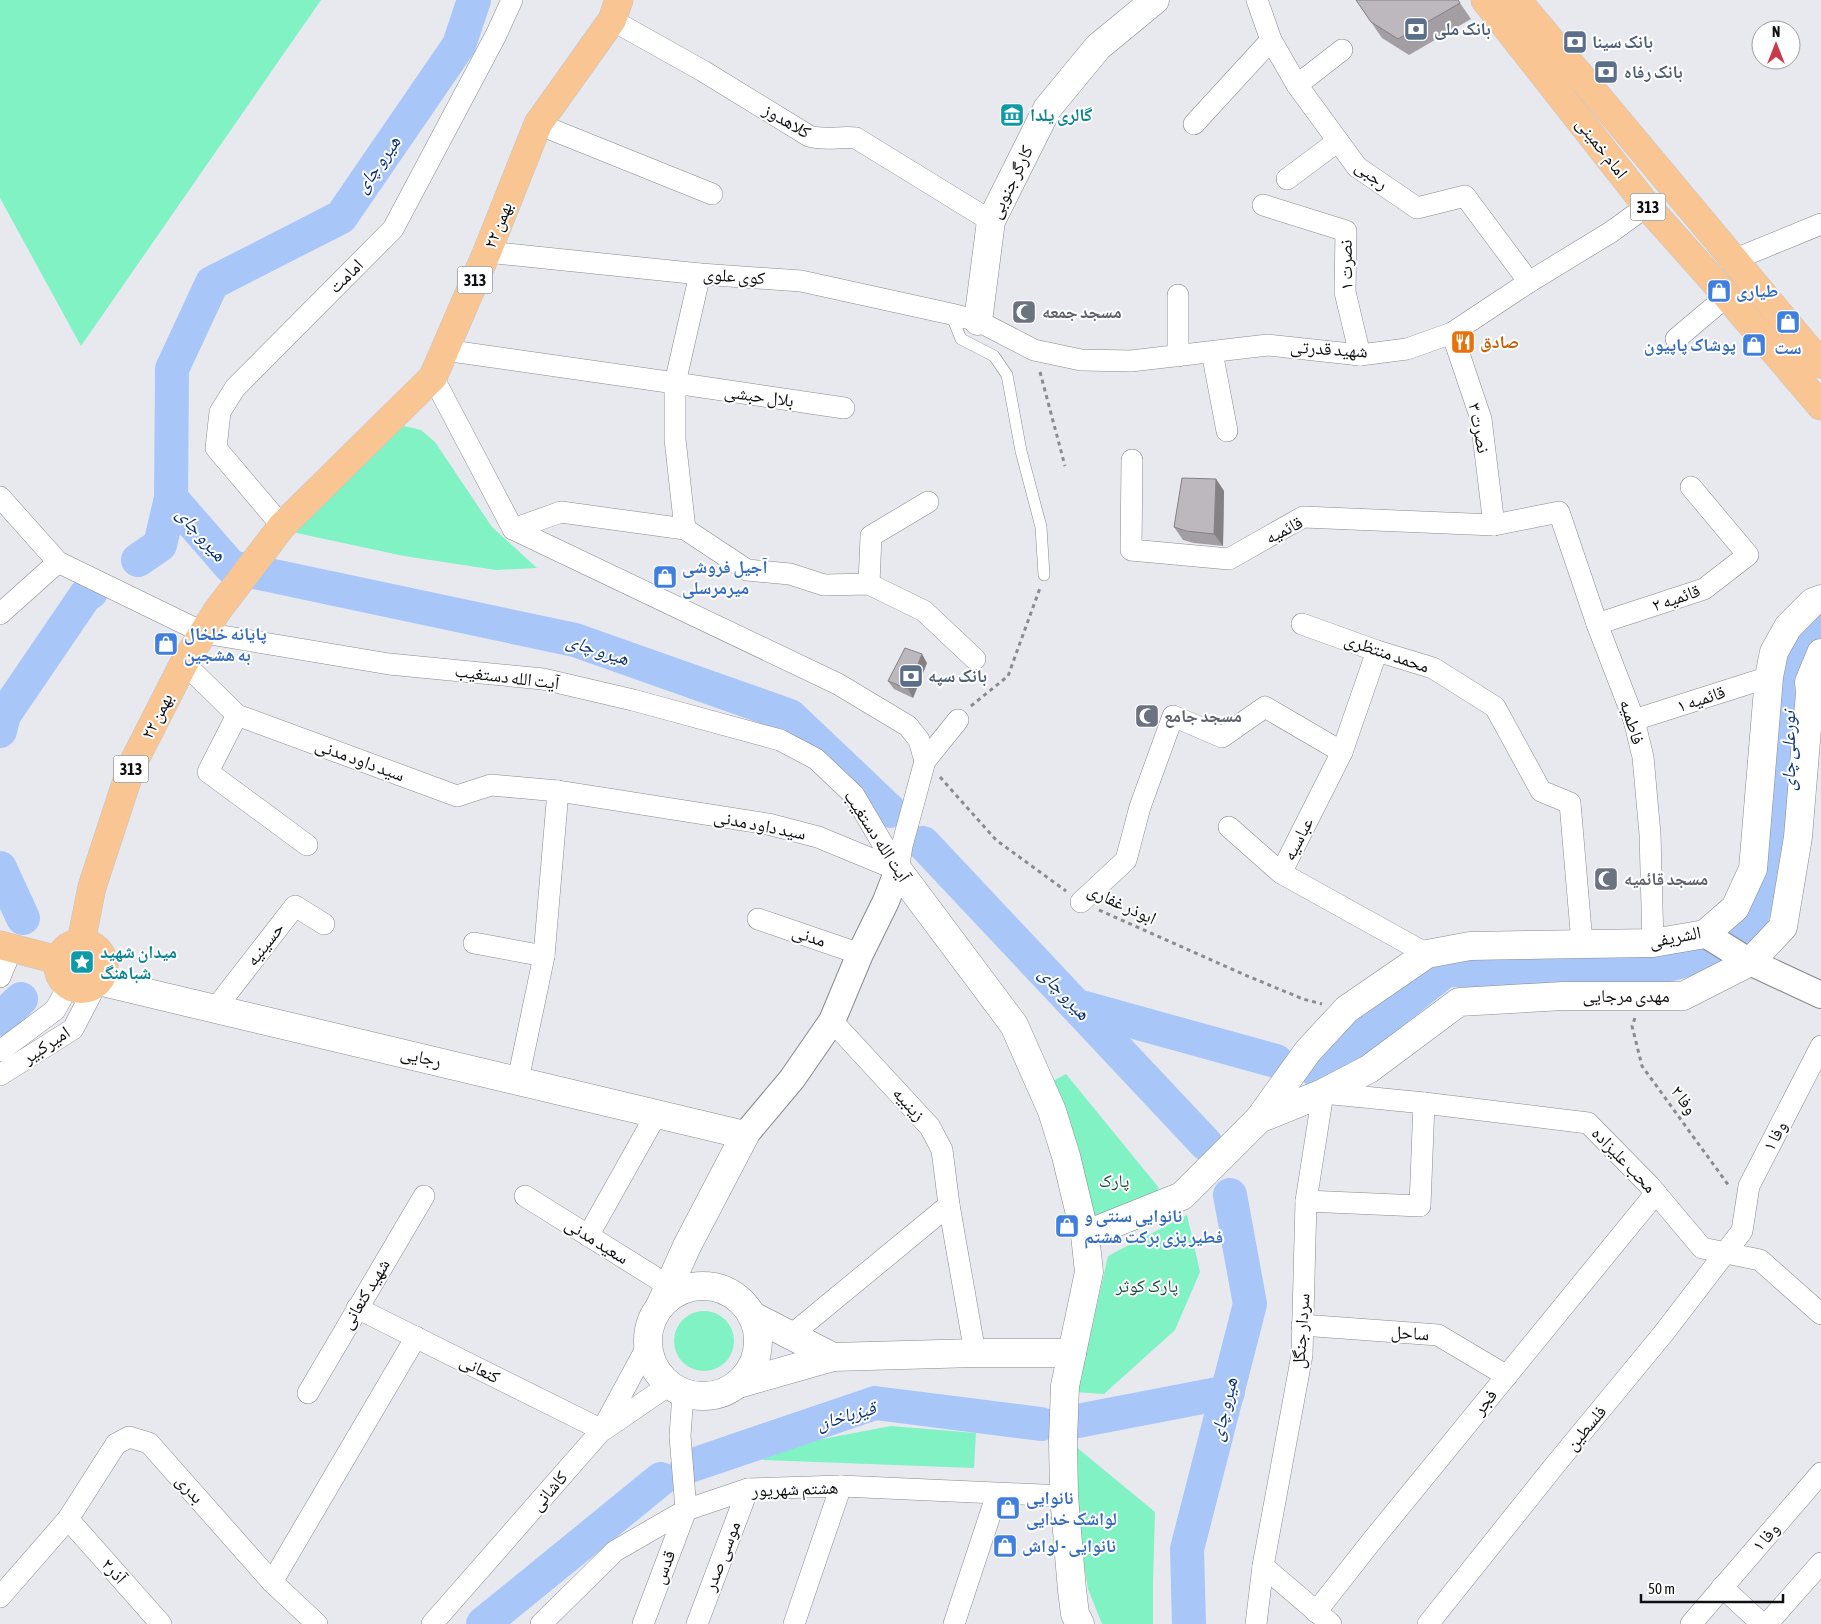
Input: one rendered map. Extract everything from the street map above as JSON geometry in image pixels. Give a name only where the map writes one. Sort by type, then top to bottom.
[{"type":"main road","name":"کارگر جنوبی","points":[[978,321],[990,221],[1048,109],[1098,47],[1155,0]]},
{"type":"main road","name":"امام خمینی","points":[[1486,0],[1647,206],[1821,406]]},
{"type":"main road","name":"امام خمینی","points":[[1517,0],[1821,364]]},
{"type":"main road","name":"۲۲ بهمن","points":[[282,526],[433,377],[487,252],[538,124],[615,10]]},
{"type":"main road","name":"313","points":[[210,622],[282,526]]},
{"type":"main road","name":"الشریفی","points":[[1259,1119],[1308,1051],[1347,1009],[1426,954],[1470,946],[1653,943],[1705,934],[1736,908],[1753,869],[1769,677],[1774,652],[1788,627],[1814,602],[1821,599]]},
{"type":"main road","name":"۲۲ بهمن","points":[[81,942],[92,887],[132,765],[184,663],[210,622]]},
{"type":"main road","name":"مهدی مرجایی","points":[[1259,1119],[1323,1094],[1369,1069],[1459,1002],[1563,996],[1683,996],[1750,962],[1783,927],[1813,731],[1809,682],[1821,653]]},
{"type":"main road","name":"آیت الله دستغیب","points":[[900,858],[1014,1025],[1052,1111],[1066,1156],[1085,1235],[1089,1272],[1065,1386],[1064,1496]]},
{"type":"main road","points":[[81,942],[95,948],[103,960],[102,975],[98,981],[92,986],[84,988],[69,985],[63,980],[59,973],[58,960],[61,952],[67,947],[81,942]]},
{"type":"main road","points":[[6,946],[58,960]]},
{"type":"main road","name":"رجایی","points":[[98,981],[744,1135]]},
{"type":"main road","points":[[1085,1235],[1182,1196],[1259,1119]]},
{"type":"main road","points":[[744,1135],[687,1246],[652,1318],[648,1331],[651,1360],[658,1374],[676,1389],[703,1396],[722,1393],[738,1384],[833,1357],[975,1352],[1072,1352]]},
{"type":"main road","points":[[687,1246],[717,1287]]},
{"type":"main road","points":[[664,1296],[701,1285],[717,1287],[732,1293],[744,1303],[753,1316],[758,1334],[757,1353],[750,1370],[738,1384]]},
{"type":"main road","points":[[753,1316],[833,1357]]},
{"type":"main road","points":[[1064,1496],[1072,1590],[1075,1614],[1080,1624]]},
{"type":"street","name":"امامت","points":[[282,526],[216,448],[220,412],[234,388],[392,230],[496,35],[512,0]]},
{"type":"street","name":"رجبی","points":[[1257,0],[1271,40],[1297,85],[1357,167],[1416,208],[1465,196],[1529,282]]},
{"type":"street","name":"کلاهدوز","points":[[615,10],[703,71],[809,136],[816,139],[844,136],[856,138],[990,221]]},
{"type":"street","points":[[1194,124],[1271,40]]},
{"type":"street","points":[[1297,85],[1342,50]]},
{"type":"street","points":[[538,124],[712,194]]},
{"type":"street","points":[[1287,179],[1338,141]]},
{"type":"street","name":"نصرت ۱","points":[[1263,205],[1346,231],[1345,292],[1360,355]]},
{"type":"street","name":"شهید قدرتی","points":[[978,321],[1034,350],[1081,360],[1132,361],[1268,345],[1360,355],[1408,349],[1452,334],[1529,282],[1611,232],[1647,206]]},
{"type":"street","points":[[1734,260],[1821,224]]},
{"type":"street","name":"کوی علوی","points":[[487,252],[700,274],[801,281],[978,321]]},
{"type":"street","points":[[685,529],[675,439],[675,383],[700,274]]},
{"type":"street","points":[[1178,295],[1178,356]]},
{"type":"street","points":[[1676,338],[1727,296]]},
{"type":"street","name":"نصرت ۳","points":[[1452,334],[1481,419],[1494,525]]},
{"type":"street","name":"بلال حبشی","points":[[444,350],[844,408]]},
{"type":"street","points":[[1212,352],[1227,431]]},
{"type":"street","points":[[433,377],[513,529],[838,684],[908,726],[919,740],[925,761]]},
{"type":"street","name":"قائمیه","points":[[1132,460],[1131,550],[1229,559],[1304,517],[1494,525],[1559,512]]},
{"type":"street","name":"قائمیه ۲","points":[[1597,624],[1704,589],[1748,555],[1691,487]]},
{"type":"street","points":[[0,497],[58,562],[0,614]]},
{"type":"street","points":[[869,584],[871,536],[928,502]]},
{"type":"street","points":[[513,529],[561,512],[685,529],[747,570],[790,574],[824,585],[869,584],[924,611],[975,659]]},
{"type":"street","name":"فاطمیه","points":[[1559,512],[1597,624],[1634,720],[1643,756],[1650,834],[1653,943]]},
{"type":"street","name":"آیت الله دستغیب","points":[[58,562],[210,622],[388,664],[543,679],[633,700],[780,740],[816,759],[854,795],[900,858]]},
{"type":"street","name":"محمد منتظری","points":[[1302,624],[1377,651],[1433,668],[1494,707],[1541,792],[1570,803],[1582,943]]},
{"type":"street","name":"عباسیه","points":[[1377,651],[1342,752],[1281,874],[1426,954]]},
{"type":"street","name":"سید داود مدنی","points":[[184,663],[237,715],[457,796],[491,785],[558,792],[768,824],[900,858]]},
{"type":"street","name":"قائمیه ۱","points":[[1634,720],[1769,677]]},
{"type":"street","points":[[1080,902],[1126,860],[1140,807],[1173,716],[1222,737],[1265,707],[1342,752]]},
{"type":"street","points":[[237,715],[208,772],[306,845]]},
{"type":"street","points":[[744,1135],[792,1079],[832,1021],[860,954],[886,901],[900,858],[925,761],[958,720]]},
{"type":"street","points":[[518,1080],[544,956],[558,792]]},
{"type":"street","points":[[1230,827],[1281,874]]},
{"type":"street","name":"حسینیه","points":[[215,1009],[295,906],[324,924]]},
{"type":"street","name":"مدنی","points":[[758,919],[860,954]]},
{"type":"street","points":[[1705,934],[1750,962],[1821,995]]},
{"type":"street","points":[[474,943],[544,956]]},
{"type":"street","points":[[0,977],[6,946]]},
{"type":"street","name":"امیرکبیر","points":[[0,1075],[73,1029],[98,981]]},
{"type":"street","name":"امیرکبیر","points":[[0,1051],[55,1010],[69,985]]},
{"type":"street","name":"زینبیه","points":[[832,1021],[930,1127],[942,1150],[949,1205],[975,1352]]},
{"type":"street","name":"وفا ۱","points":[[1742,1231],[1749,1186],[1821,1046]]},
{"type":"street","name":"محب علیزاده","points":[[1323,1094],[1424,1103],[1588,1123],[1656,1193],[1702,1248],[1760,1260],[1821,1314]]},
{"type":"street","name":"سردار جنگل","points":[[1256,1624],[1263,1566],[1302,1355],[1306,1201],[1323,1094]]},
{"type":"street","points":[[1306,1201],[1420,1206],[1424,1103]]},
{"type":"street","points":[[588,1236],[657,1113]]},
{"type":"street","name":"فجر","points":[[1324,1618],[1371,1542],[1656,1193]]},
{"type":"street","name":"شهید کنعانی","points":[[308,1393],[424,1196]]},
{"type":"street","name":"سعید مدنی","points":[[525,1196],[588,1236],[664,1296]]},
{"type":"street","points":[[790,1336],[949,1205]]},
{"type":"street","name":"فلسطین","points":[[1428,1624],[1555,1465],[1664,1334],[1742,1231]]},
{"type":"street","name":"کنعانی","points":[[357,1308],[602,1430]]},
{"type":"street","name":"ساحل","points":[[1302,1326],[1438,1335],[1506,1376]]},
{"type":"street","points":[[272,1582],[416,1337]]},
{"type":"street","name":"کاشانی","points":[[432,1624],[602,1430],[648,1345]]},
{"type":"street","points":[[602,1430],[676,1389],[686,1510]]},
{"type":"street","name":"بدری","points":[[0,1597],[68,1519],[116,1444],[129,1437],[149,1443],[272,1582],[317,1624]]},
{"type":"street","name":"وفا ۱","points":[[1691,1624],[1821,1473]]},
{"type":"street","points":[[794,1624],[841,1486]]},
{"type":"street","name":"هشتم شهریور","points":[[541,1624],[615,1550],[686,1510],[748,1489],[841,1486],[1064,1496]]},
{"type":"street","name":"موسی صدر","points":[[697,1624],[748,1489]]},
{"type":"street","points":[[954,1624],[997,1494]]},
{"type":"street","name":"قدس","points":[[643,1624],[686,1510]]},
{"type":"street","name":"آذر۲","points":[[68,1519],[161,1624]]},
{"type":"street","points":[[1767,1624],[1821,1563]]},
{"type":"street","points":[[1263,1566],[1324,1618]]},
{"type":"street","points":[[1722,1587],[1762,1624]]},
{"type":"lane","points":[[951,314],[961,339],[994,356],[1007,375],[1021,451],[1041,527],[1044,575]]},
{"type":"path","points":[[1034,350],[1066,466]]},
{"type":"path","points":[[958,720],[972,705],[1008,676],[1044,575]]},
{"type":"path","name":"ابوذر غفاری","points":[[925,761],[996,840],[1080,902],[1303,999],[1347,1009]]},
{"type":"path","name":"وفا ۲","points":[[1642,996],[1632,1026],[1642,1066],[1746,1210]]},
{"type":"green space","points":[[0,0],[321,0],[81,346],[0,198]]},
{"type":"green space","points":[[404,426],[421,430],[435,442],[492,527],[537,568],[496,570],[404,556],[292,532],[381,432]]},
{"type":"green space","points":[[82,947],[95,953],[101,966],[95,979],[82,985],[69,979],[63,966],[69,953]]},
{"type":"green space","name":"پارک","points":[[1066,1074],[1159,1188],[1153,1197],[1094,1220],[1053,1081]]},
{"type":"green space","name":"پارک کوثر","points":[[1187,1215],[1200,1272],[1175,1330],[1104,1394],[1074,1392],[1083,1367],[1108,1256]]},
{"type":"green space","points":[[698,1311],[710,1311],[721,1316],[729,1324],[734,1335],[732,1353],[721,1366],[710,1371],[698,1371],[687,1366],[679,1358],[674,1347],[674,1335],[679,1324],[687,1316]]},
{"type":"green space","points":[[891,1426],[976,1433],[974,1468],[763,1460],[765,1450]]},
{"type":"green space","points":[[1064,1437],[1155,1512],[1153,1624],[1102,1624],[1088,1589]]},
{"type":"building","points":[[1356,0],[1458,0],[1460,3],[1398,39],[1371,22]]},
{"type":"building","points":[[1182,478],[1216,479],[1214,534],[1186,531],[1174,527]]},
{"type":"building","points":[[905,648],[922,654],[908,689],[888,681]]},
{"type":"waterway","name":"هیرو چای","points":[[138,560],[160,545],[171,498],[172,369],[212,283],[341,217],[459,45],[474,0]]},
{"type":"waterway","name":"هیرو چای","points":[[171,498],[231,567],[575,640],[790,716],[890,811]]},
{"type":"waterway","points":[[0,731],[4,715],[85,596],[91,592]]},
{"type":"waterway","name":"نورعلی چای","points":[[1746,936],[1791,791],[1788,695],[1818,628],[1821,627]]},
{"type":"waterway","name":"هیرو چای","points":[[923,843],[1206,1144]]},
{"type":"waterway","points":[[0,868],[23,918]]},
{"type":"waterway","points":[[1316,1070],[1446,970],[1644,971],[1710,954]]},
{"type":"waterway","points":[[0,1019],[21,999]]},
{"type":"waterway","points":[[1077,1006],[1276,1061]]},
{"type":"waterway","name":"هیرو چای","points":[[1189,1624],[1187,1549],[1250,1304],[1230,1195]]},
{"type":"waterway","points":[[1062,1424],[1228,1392]]},
{"type":"waterway","name":"قیزباخان","points":[[687,1467],[875,1403],[1041,1424]]},
{"type":"waterway","name":"قیزباخان","points":[[483,1624],[661,1479]]},
{"type":"place","name":"بانک ملی","points":[[1416,29]]},
{"type":"place","name":"بانک سینا","points":[[1575,42]]},
{"type":"place","name":"بانک رفاه","points":[[1606,72]]},
{"type":"place","name":"گالری یلدا","points":[[1012,115]]},
{"type":"place","name":"طیاری","points":[[1719,291]]},
{"type":"place","name":"مسجد جمعه","points":[[1024,312]]},
{"type":"place","name":"ست","points":[[1788,322]]},
{"type":"place","name":"صادق","points":[[1463,342]]},
{"type":"place","name":"پوشاک پاپیون","points":[[1754,345]]},
{"type":"place","name":"آجیل فروشی میرمرسلی","points":[[665,577]]},
{"type":"place","name":"پایانه خلخال به هشجین","points":[[166,644]]},
{"type":"place","name":"بانک سپه","points":[[911,676]]},
{"type":"place","name":"مسجد جامع","points":[[1147,716]]},
{"type":"place","name":"مسجد قائمیه","points":[[1606,879]]},
{"type":"place","name":"میدان شهید شباهنگ","points":[[82,962]]},
{"type":"place","name":"نانوایی سنتی و فطیر پزی برکت هشتم","points":[[1067,1226]]},
{"type":"place","name":"نانوایی لواشک خدایی","points":[[1008,1508]]},
{"type":"place","name":"نانوایی - لواش","points":[[1005,1546]]}]
